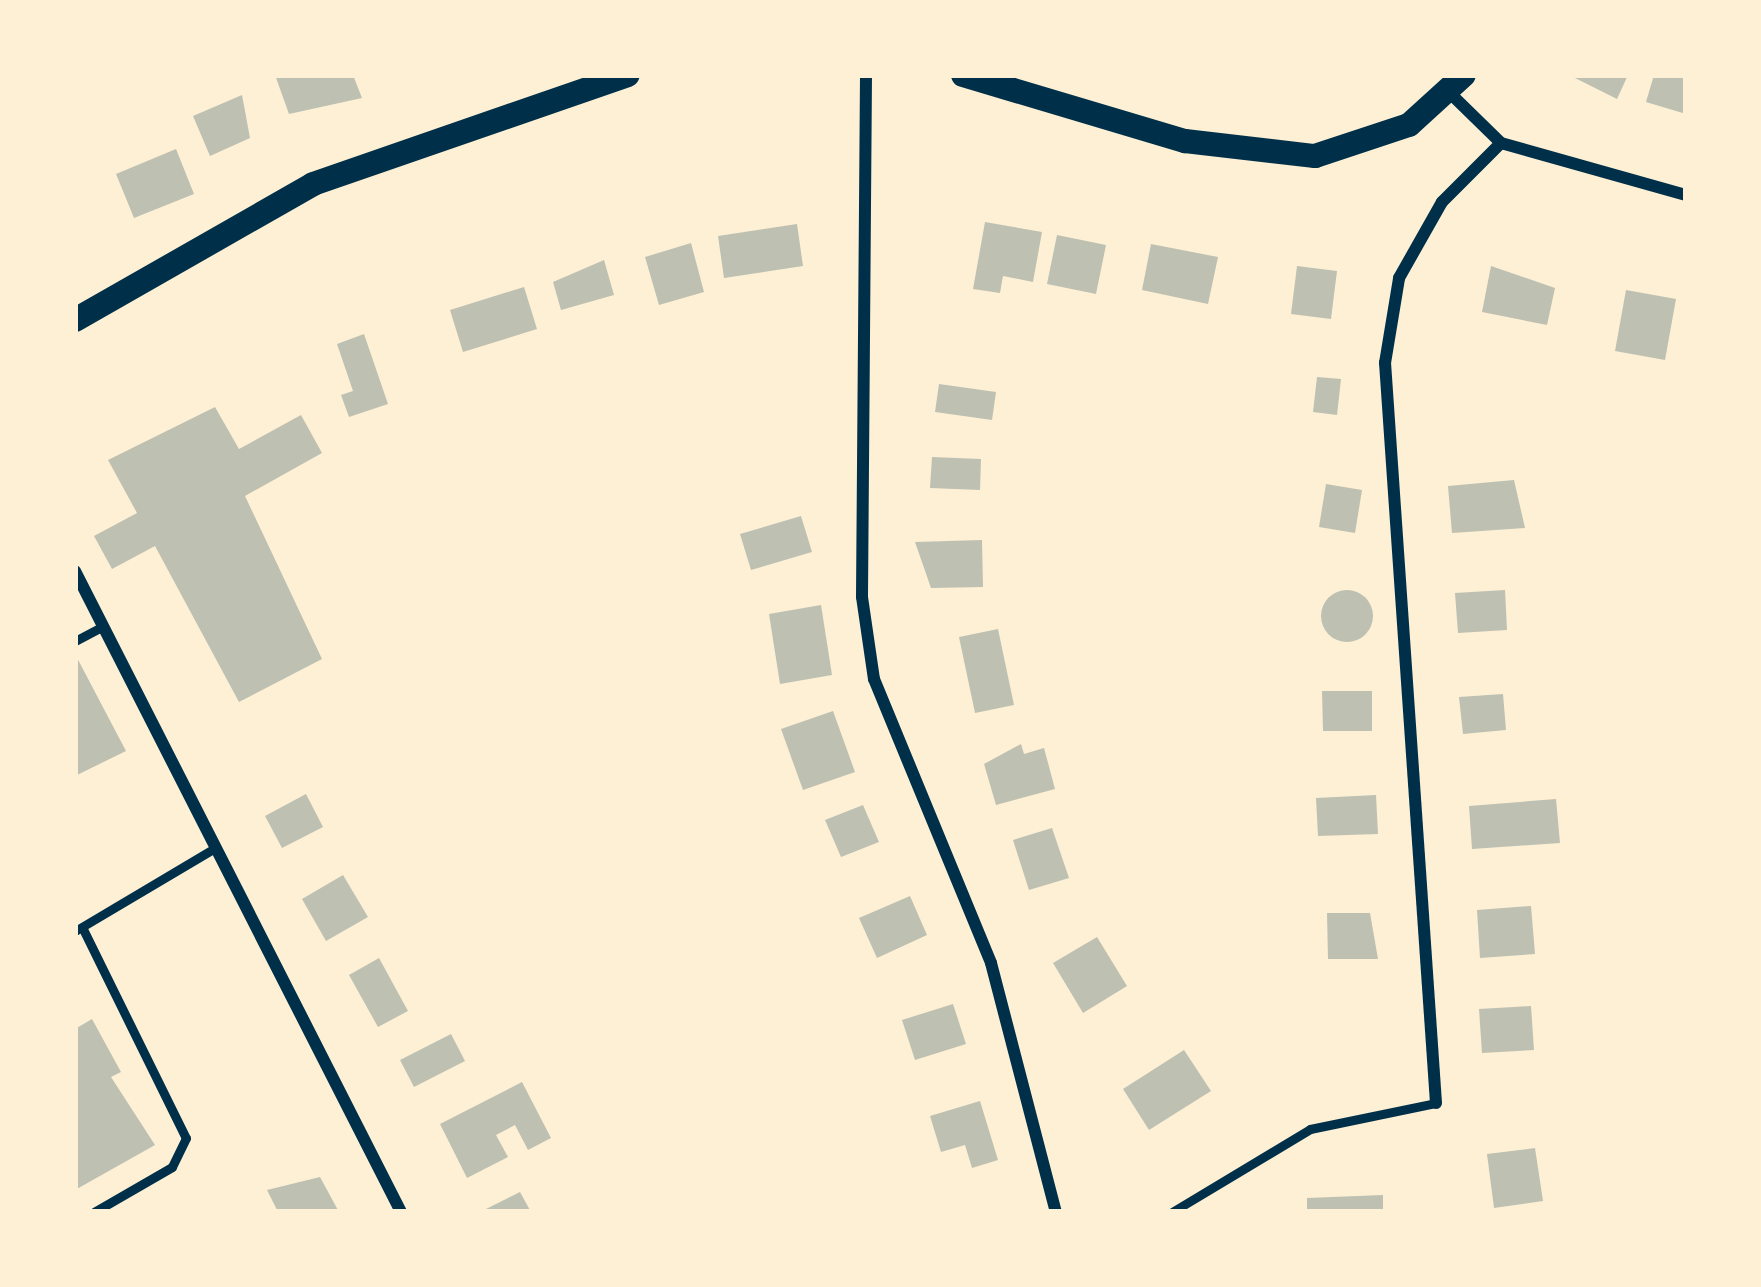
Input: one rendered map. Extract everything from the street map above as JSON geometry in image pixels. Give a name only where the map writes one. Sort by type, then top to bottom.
[{"type":"main road","points":[[75,320],[314,184],[628,75]]},
{"type":"main road","points":[[963,75],[1185,141],[1316,156],[1409,125],[1456,84]]},
{"type":"street","points":[[866,75],[862,597],[874,680],[991,962],[1056,1212]]},
{"type":"street","points":[[1456,84],[1501,143],[1686,195]]},
{"type":"street","points":[[1436,1103],[1385,363],[1399,278],[1442,202],[1501,143]]},
{"type":"street","points":[[75,571],[210,851],[401,1212]]},
{"type":"lane","points":[[75,641],[101,627]]},
{"type":"lane","points":[[94,1212],[172,1167],[186,1138],[79,930],[210,851]]},
{"type":"lane","points":[[1172,1212],[1310,1129],[1436,1103]]},
{"type":"building","points":[[275,75],[353,75],[362,98],[289,114]]},
{"type":"building","points":[[1569,75],[1628,75],[1617,99]]},
{"type":"building","points":[[1654,75],[1686,75],[1686,114],[1646,102]]},
{"type":"building","points":[[242,95],[250,138],[210,156],[193,116]]},
{"type":"building","points":[[176,149],[194,194],[134,218],[116,174]]},
{"type":"building","points":[[985,222],[1042,232],[1033,282],[1003,276],[1000,293],[973,289]]},
{"type":"building","points":[[797,224],[803,266],[724,278],[718,236]]},
{"type":"building","points":[[1057,235],[1106,245],[1096,294],[1047,284]]},
{"type":"building","points":[[691,243],[704,292],[659,305],[645,257]]},
{"type":"building","points":[[1151,244],[1218,257],[1208,304],[1142,290]]},
{"type":"building","points":[[604,260],[614,295],[561,310],[553,282]]},
{"type":"building","points":[[1297,266],[1337,271],[1331,319],[1291,314]]},
{"type":"building","points":[[1491,266],[1555,288],[1547,325],[1482,312]]},
{"type":"building","points":[[524,287],[537,329],[463,352],[450,310]]},
{"type":"building","points":[[1626,290],[1676,299],[1665,360],[1615,351]]},
{"type":"building","points":[[364,334],[388,404],[349,417],[341,395],[353,391],[337,344]]},
{"type":"building","points":[[1317,377],[1341,379],[1337,415],[1313,412]]},
{"type":"building","points":[[939,384],[996,392],[992,420],[935,412]]},
{"type":"building","points":[[215,407],[239,449],[301,415],[322,453],[245,496],[322,659],[239,702],[155,546],[112,569],[94,536],[137,513],[108,460]]},
{"type":"building","points":[[932,457],[981,459],[980,490],[930,488]]},
{"type":"building","points":[[1514,480],[1525,528],[1452,533],[1448,486]]},
{"type":"building","points":[[1326,484],[1362,490],[1355,533],[1319,527]]},
{"type":"building","points":[[801,516],[812,552],[751,570],[740,534]]},
{"type":"building","points":[[982,540],[983,587],[931,588],[915,542]]},
{"type":"building","points":[[1347,590],[1365,598],[1373,616],[1365,634],[1347,642],[1329,634],[1321,616],[1329,598]]},
{"type":"building","points":[[1505,590],[1507,630],[1458,633],[1455,593]]},
{"type":"building","points":[[821,605],[832,675],[780,684],[769,614]]},
{"type":"building","points":[[998,629],[1014,705],[975,713],[959,637]]},
{"type":"building","points":[[75,654],[126,751],[75,776],[77,727]]},
{"type":"building","points":[[1322,691],[1372,691],[1372,731],[1323,731]]},
{"type":"building","points":[[1503,694],[1506,730],[1463,734],[1459,697]]},
{"type":"building","points":[[833,711],[855,772],[803,790],[781,729]]},
{"type":"building","points":[[1021,744],[1024,754],[1044,748],[1055,789],[996,805],[984,764]]},
{"type":"building","points":[[306,794],[323,827],[282,848],[265,816]]},
{"type":"building","points":[[1376,795],[1378,834],[1318,836],[1316,798]]},
{"type":"building","points":[[1556,799],[1560,843],[1472,849],[1469,806]]},
{"type":"building","points":[[863,805],[879,842],[841,857],[825,820]]},
{"type":"building","points":[[1052,828],[1069,878],[1029,890],[1013,840]]},
{"type":"building","points":[[343,875],[368,917],[326,941],[302,899]]},
{"type":"building","points":[[910,896],[927,935],[877,958],[859,918]]},
{"type":"building","points":[[1531,906],[1535,954],[1480,958],[1477,910]]},
{"type":"building","points":[[1327,913],[1370,913],[1378,959],[1328,959]]},
{"type":"building","points":[[1097,937],[1127,986],[1083,1013],[1053,963]]},
{"type":"building","points":[[379,958],[408,1011],[378,1027],[349,975]]},
{"type":"building","points":[[953,1004],[966,1044],[915,1060],[902,1020]]},
{"type":"building","points":[[1531,1006],[1534,1050],[1482,1053],[1479,1009]]},
{"type":"building","points":[[92,1019],[121,1072],[111,1077],[155,1145],[75,1190],[75,1029]]},
{"type":"building","points":[[451,1034],[465,1061],[414,1087],[400,1060]]},
{"type":"building","points":[[1184,1050],[1211,1091],[1149,1130],[1123,1089]]},
{"type":"building","points":[[522,1082],[551,1138],[528,1150],[515,1125],[496,1135],[508,1157],[467,1178],[440,1124]]},
{"type":"building","points":[[980,1101],[998,1160],[972,1168],[965,1145],[941,1152],[930,1116]]},
{"type":"building","points":[[1535,1148],[1543,1201],[1494,1208],[1487,1154]]},
{"type":"building","points":[[320,1177],[339,1212],[278,1212],[267,1190]]},
{"type":"building","points":[[520,1192],[531,1212],[480,1212]]},
{"type":"building","points":[[1383,1195],[1383,1212],[1307,1212],[1307,1198]]}]
